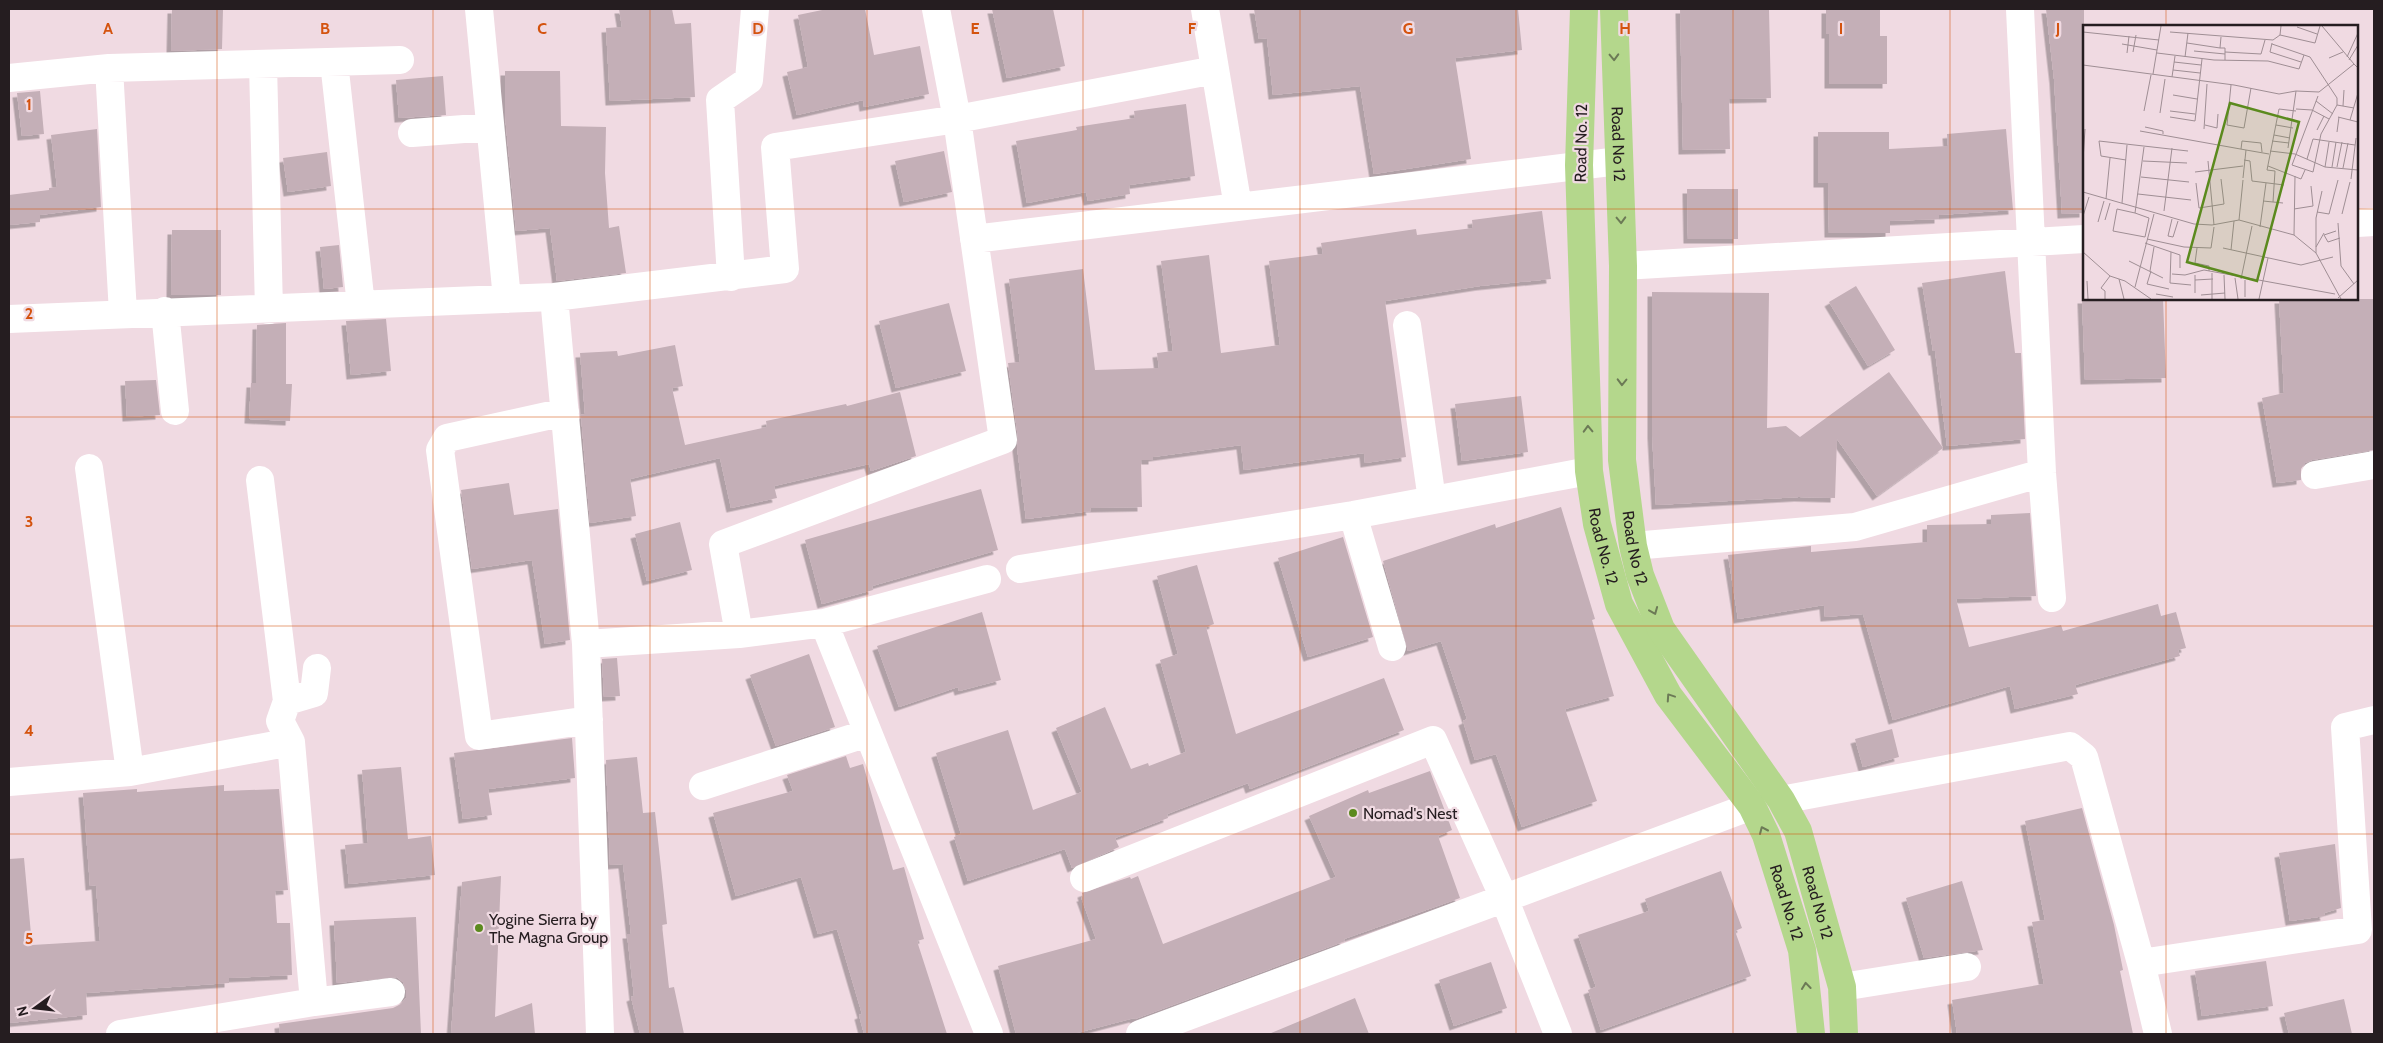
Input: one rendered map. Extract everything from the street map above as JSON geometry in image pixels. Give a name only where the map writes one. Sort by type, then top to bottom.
[{"type":"main road","name":"Road No. 12","points":[[1584,9],[1579,165],[1589,471],[1597,524],[1619,604],[1668,696],[1752,806],[1766,835],[1802,950],[1811,1034]]},
{"type":"main road","name":"Road No 12","points":[[1614,9],[1623,266],[1622,460],[1633,546],[1640,575],[1661,629],[1781,800],[1798,831],[1842,987],[1844,1034]]},
{"type":"street","points":[[479,9],[507,299]]},
{"type":"street","points":[[732,277],[720,100],[749,80],[755,9]]},
{"type":"street","points":[[739,634],[723,544],[1003,440],[957,119],[936,9]]},
{"type":"street","points":[[1205,9],[1238,207]]},
{"type":"street","points":[[2020,9],[2042,473],[2052,598]]},
{"type":"street","points":[[9,78],[109,68],[400,60]]},
{"type":"street","points":[[334,62],[361,305]]},
{"type":"street","points":[[263,64],[269,310]]},
{"type":"street","points":[[109,68],[123,313]]},
{"type":"street","points":[[9,319],[165,311],[269,310],[554,297],[732,277],[785,269],[775,147],[957,119],[1215,70]]},
{"type":"street","points":[[412,133],[490,127]]},
{"type":"street","points":[[974,239],[1619,161]]},
{"type":"street","points":[[2358,224],[2374,222]]},
{"type":"street","points":[[1623,266],[2083,239]]},
{"type":"street","points":[[554,297],[586,644],[600,1034]]},
{"type":"street","points":[[165,311],[174,410]]},
{"type":"street","points":[[1407,325],[1432,500]]},
{"type":"street","points":[[565,412],[447,438],[440,450],[479,736],[589,720]]},
{"type":"street","points":[[2315,475],[2374,465]]},
{"type":"street","points":[[89,468],[130,772]]},
{"type":"street","points":[[1020,569],[1353,515],[1589,471]]},
{"type":"street","points":[[1633,546],[1855,527],[2042,473]]},
{"type":"street","points":[[260,480],[287,701],[280,721],[291,742],[314,1002]]},
{"type":"street","points":[[1353,515],[1392,647]]},
{"type":"street","points":[[586,644],[739,634],[824,623],[987,579]]},
{"type":"street","points":[[824,623],[989,1034]]},
{"type":"street","points":[[287,701],[314,692],[317,668]]},
{"type":"street","points":[[2141,963],[2358,930],[2345,727],[2374,720]]},
{"type":"street","points":[[703,786],[868,733]]},
{"type":"street","points":[[1084,878],[1433,740],[1504,898],[1558,1034]]},
{"type":"street","points":[[9,782],[130,772],[291,742]]},
{"type":"street","points":[[1781,800],[2070,746],[2084,758],[2141,963],[2158,1034]]},
{"type":"street","points":[[1140,1034],[1752,806]]},
{"type":"street","points":[[1842,987],[1967,968]]},
{"type":"street","points":[[120,1034],[314,1002],[391,992]]},
{"type":"building","points":[[172,9],[223,9],[222,49],[171,51]]},
{"type":"building","points":[[619,9],[672,9],[675,24],[691,23],[695,97],[610,101],[606,28],[622,27]]},
{"type":"building","points":[[827,9],[865,9],[874,55],[920,46],[929,94],[864,107],[863,100],[797,115],[787,72],[808,67],[798,15]]},
{"type":"building","points":[[992,9],[1053,9],[1065,66],[1007,78]]},
{"type":"building","points":[[1254,9],[1518,9],[1522,50],[1455,58],[1471,159],[1374,174],[1360,86],[1273,95],[1267,38],[1259,39]]},
{"type":"building","points":[[1680,9],[1769,9],[1771,98],[1729,99],[1730,149],[1683,150]]},
{"type":"building","points":[[1826,9],[1880,9],[1880,36],[1887,36],[1887,84],[1829,84],[1829,34],[1826,34]]},
{"type":"building","points":[[2046,9],[2084,9],[2083,213],[2062,214],[2054,79]]},
{"type":"building","points":[[505,71],[560,71],[561,126],[606,127],[605,173],[609,228],[619,226],[626,273],[557,281],[550,228],[516,231],[505,115]]},
{"type":"building","points":[[443,76],[446,115],[399,118],[396,80]]},
{"type":"building","points":[[40,91],[44,134],[22,136],[17,93]]},
{"type":"building","points":[[1186,104],[1195,176],[1129,185],[1130,194],[1088,201],[1086,192],[1027,203],[1016,141],[1077,130],[1076,127],[1135,118],[1134,111]]},
{"type":"building","points":[[97,129],[101,207],[40,215],[40,222],[9,225],[9,195],[49,190],[49,188],[57,187],[51,135]]},
{"type":"building","points":[[2006,129],[2013,210],[1939,215],[1939,219],[1890,221],[1890,233],[1829,233],[1828,183],[1818,183],[1818,132],[1889,132],[1889,149],[1948,146],[1947,134]]},
{"type":"building","points":[[944,151],[952,192],[904,202],[895,161]]},
{"type":"building","points":[[327,152],[331,186],[288,192],[283,158]]},
{"type":"building","points":[[1687,189],[1738,189],[1738,239],[1688,239]]},
{"type":"building","points":[[1542,211],[1551,279],[1480,286],[1385,301],[1406,457],[1365,463],[1364,453],[1244,470],[1241,445],[1153,457],[1153,460],[1141,460],[1142,507],[1090,508],[1091,511],[1026,519],[1008,363],[1020,362],[1009,279],[1083,269],[1095,370],[1159,368],[1157,353],[1173,351],[1161,261],[1209,255],[1221,353],[1280,345],[1269,261],[1323,254],[1321,243],[1416,229],[1417,235],[1473,228],[1472,220]]},
{"type":"building","points":[[172,230],[221,230],[221,295],[171,295]]},
{"type":"building","points":[[339,245],[343,287],[324,289],[320,247]]},
{"type":"building","points":[[2005,271],[2015,353],[2021,353],[2025,439],[1947,446],[1935,351],[1933,351],[1922,283]]},
{"type":"building","points":[[1856,286],[1895,350],[1868,366],[1829,302]]},
{"type":"building","points":[[1652,292],[1769,293],[1767,428],[1786,426],[1800,437],[1889,372],[1943,448],[1877,496],[1837,439],[1835,498],[1799,497],[1656,505],[1652,434]]},
{"type":"building","points":[[2082,299],[2163,300],[2166,378],[2085,380]]},
{"type":"building","points":[[2374,299],[2374,450],[2312,460],[2305,463],[2301,469],[2301,480],[2277,483],[2262,398],[2284,393],[2279,300]]},
{"type":"building","points":[[949,303],[966,371],[896,388],[879,321]]},
{"type":"building","points":[[386,319],[391,371],[351,375],[346,321]]},
{"type":"building","points":[[286,323],[286,384],[292,384],[290,421],[249,419],[251,383],[256,383],[257,325]]},
{"type":"building","points":[[675,345],[683,386],[672,388],[685,445],[767,427],[766,421],[846,404],[847,406],[900,392],[916,456],[871,471],[869,464],[774,486],[777,498],[731,508],[720,458],[630,479],[636,516],[590,523],[581,415],[585,414],[580,353],[617,351],[618,356]]},
{"type":"building","points":[[156,380],[160,415],[127,417],[125,381]]},
{"type":"building","points":[[1521,396],[1528,452],[1462,461],[1455,404]]},
{"type":"building","points":[[509,483],[514,515],[558,509],[570,640],[545,644],[532,560],[472,569],[461,490]]},
{"type":"building","points":[[981,489],[998,550],[872,586],[873,590],[822,604],[805,540]]},
{"type":"building","points":[[1561,507],[1595,619],[1592,620],[1614,696],[1565,709],[1597,801],[1522,827],[1496,754],[1475,760],[1463,721],[1467,719],[1441,641],[1408,651],[1383,561],[1495,524],[1496,528]]},
{"type":"building","points":[[2030,513],[2036,596],[1956,599],[1969,647],[2061,625],[2063,631],[2158,604],[2161,616],[2176,612],[2186,648],[2178,650],[2180,656],[2075,685],[2078,694],[2015,709],[2010,686],[1893,720],[1863,614],[1825,617],[1824,605],[1738,619],[1728,555],[1811,546],[1811,552],[1927,542],[1927,525],[1991,524],[1991,515]]},
{"type":"building","points":[[680,522],[692,570],[647,581],[635,534]]},
{"type":"building","points":[[1343,537],[1373,637],[1308,657],[1278,558]]},
{"type":"building","points":[[1197,565],[1214,624],[1206,627],[1236,734],[1384,678],[1404,730],[1250,789],[1248,783],[1167,814],[1168,818],[1115,838],[1119,847],[1072,868],[1065,849],[968,881],[954,837],[961,834],[936,753],[1008,730],[1033,810],[1082,792],[1056,728],[1105,707],[1131,769],[1148,763],[1149,766],[1186,752],[1160,660],[1178,654],[1157,576]]},
{"type":"building","points":[[982,612],[1001,680],[959,691],[958,687],[899,707],[877,646]]},
{"type":"building","points":[[809,654],[835,727],[776,746],[750,675]]},
{"type":"building","points":[[617,658],[620,696],[604,697],[602,659]]},
{"type":"building","points":[[1892,729],[1899,757],[1863,767],[1855,739]]},
{"type":"building","points":[[572,738],[575,778],[488,789],[492,815],[463,819],[454,753]]},
{"type":"building","points":[[846,756],[850,768],[863,764],[893,870],[904,867],[924,939],[917,941],[947,1034],[864,1034],[859,1015],[862,1014],[837,929],[818,934],[801,877],[736,896],[713,813],[793,791],[787,775]]},
{"type":"building","points":[[637,757],[643,813],[655,812],[667,924],[662,925],[669,988],[674,987],[684,1034],[640,1034],[631,997],[634,996],[627,934],[631,934],[623,864],[610,865],[606,760]]},
{"type":"building","points":[[401,767],[408,839],[431,836],[435,875],[349,884],[345,845],[368,843],[362,770]]},
{"type":"building","points":[[1430,771],[1452,830],[1438,836],[1460,898],[1344,939],[1345,941],[1135,1019],[1073,1034],[1016,1034],[998,966],[1096,939],[1081,897],[1083,897],[1082,893],[1138,876],[1163,944],[1336,877],[1309,816],[1368,790],[1369,793]]},
{"type":"building","points":[[224,785],[224,791],[279,789],[288,890],[275,891],[277,923],[290,923],[292,975],[229,978],[229,983],[86,993],[87,1015],[9,1023],[9,859],[24,858],[32,945],[100,941],[96,885],[90,886],[83,793],[137,789],[137,792]]},
{"type":"building","points":[[2082,808],[2114,925],[2123,970],[2120,971],[2133,1034],[1957,1034],[1952,1000],[2044,984],[2032,922],[2045,920],[2025,821]]},
{"type":"building","points":[[2335,844],[2341,908],[2324,913],[2325,916],[2290,921],[2279,853]]},
{"type":"building","points":[[1721,871],[1742,928],[1735,931],[1751,976],[1601,1030],[1588,990],[1596,987],[1578,935],[1649,911],[1645,899]]},
{"type":"building","name":"Yogine Sierra by The Magna Group","points":[[501,876],[495,1017],[532,1003],[535,1034],[451,1034],[462,882]]},
{"type":"building","points":[[1962,881],[1983,950],[1924,958],[1906,898]]},
{"type":"building","points":[[416,917],[421,1034],[280,1034],[279,1024],[393,1008],[401,1004],[406,998],[406,990],[403,982],[397,977],[337,983],[334,921]]},
{"type":"building","points":[[2266,961],[2273,1006],[2202,1016],[2195,971]]},
{"type":"building","points":[[1491,962],[1507,1008],[1454,1026],[1439,980]]},
{"type":"building","points":[[1355,998],[1369,1034],[1269,1034]]},
{"type":"building","points":[[2344,999],[2352,1034],[2289,1034],[2284,1013]]},
{"type":"place","name":"Nomad's Nest","points":[[1353,813]]},
{"type":"place","name":"Yogine Sierra by The Magna Group","points":[[479,928]]}]
